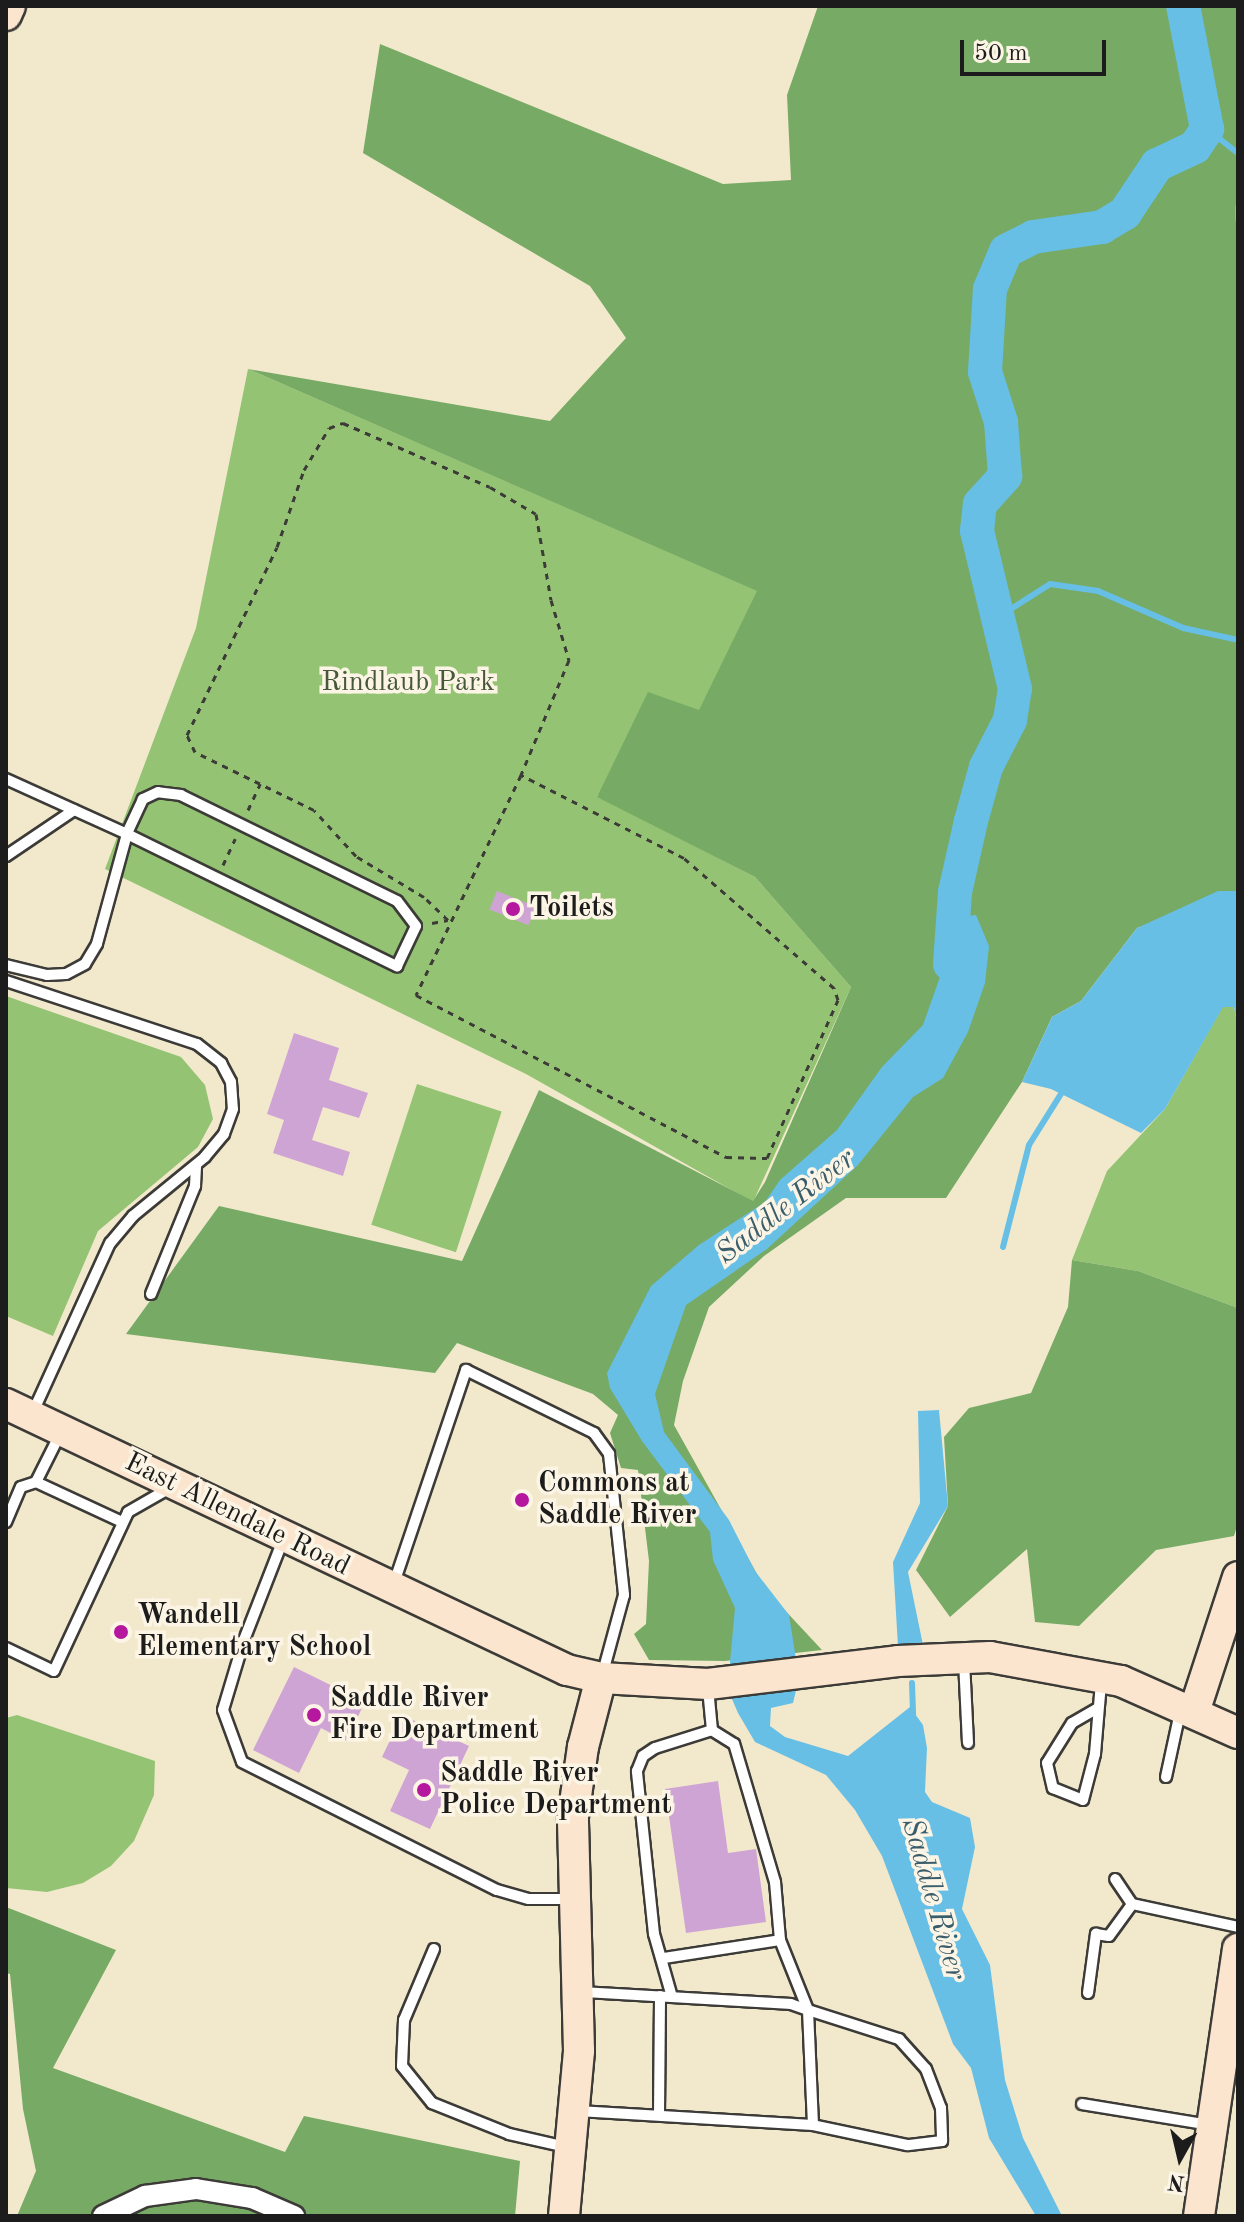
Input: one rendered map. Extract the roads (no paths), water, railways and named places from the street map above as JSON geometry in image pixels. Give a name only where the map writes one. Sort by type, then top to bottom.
[{"type":"main road","points":[[6,15],[10,6]]},
{"type":"main road","name":"East Allendale Road","points":[[19,1410],[391,1591],[553,1665],[601,1678],[718,1684],[963,1657]]},
{"type":"main road","points":[[1188,1709],[1238,1577]]},
{"type":"main road","points":[[963,1657],[1102,1675],[1188,1709],[1238,1733]]},
{"type":"main road","points":[[564,2216],[575,2111],[579,1992],[575,1793],[601,1678]]},
{"type":"main road","points":[[1199,2216],[1238,1949]]},
{"type":"street","points":[[103,2216],[145,2196],[196,2189],[252,2198],[294,2216]]},
{"type":"lane","points":[[6,779],[127,834],[397,966],[416,926],[397,901],[181,795],[158,792],[143,799],[127,834],[97,944],[85,964],[66,974],[47,975],[6,965]]},
{"type":"lane","points":[[6,856],[74,810]]},
{"type":"lane","points":[[6,981],[197,1044],[221,1063],[231,1082],[233,1109],[224,1134],[196,1165],[133,1216],[110,1243],[19,1410]]},
{"type":"lane","points":[[151,1294],[195,1186],[196,1165]]},
{"type":"lane","points":[[391,1591],[466,1370],[594,1433],[609,1454],[624,1595],[601,1678]]},
{"type":"lane","points":[[36,1482],[62,1430]]},
{"type":"lane","points":[[6,1522],[21,1487],[36,1482],[122,1522]]},
{"type":"lane","points":[[6,1648],[54,1671],[122,1522],[136,1504],[177,1485]]},
{"type":"lane","points":[[284,1538],[223,1710],[226,1729],[242,1762],[497,1890],[529,1899],[575,1899]]},
{"type":"lane","points":[[963,1657],[968,1743]]},
{"type":"lane","points":[[1098,1708],[1072,1723],[1047,1763],[1053,1788],[1083,1800],[1095,1754],[1102,1675]]},
{"type":"lane","points":[[712,1730],[718,1684]]},
{"type":"lane","points":[[1166,1777],[1188,1709]]},
{"type":"lane","points":[[672,1997],[664,1958],[654,1934],[637,1771],[643,1756],[655,1748],[712,1730],[734,1744],[775,1882],[780,1940],[808,2010],[813,2125]]},
{"type":"lane","points":[[1115,1879],[1132,1904],[1238,1927]]},
{"type":"lane","points":[[1088,1993],[1096,1934],[1109,1936],[1132,1904]]},
{"type":"lane","points":[[664,1958],[780,1940]]},
{"type":"lane","points":[[434,1949],[404,2020],[402,2066],[432,2103],[509,2134],[572,2148]]},
{"type":"lane","points":[[575,2111],[813,2125],[907,2145],[942,2141],[941,2108],[926,2069],[899,2039],[791,2004],[579,1992]]},
{"type":"lane","points":[[659,2114],[660,1996]]},
{"type":"lane","points":[[1082,2104],[1212,2126]]},
{"type":"water","points":[[1218,891],[1238,891],[1238,1028],[1234,1007],[1223,1007],[1165,1109],[1141,1133],[1051,1089],[1022,1082],[1052,1017],[1081,1001],[1137,928]]},
{"type":"water","points":[[976,915],[989,946],[985,983],[968,1032],[943,1078],[913,1097],[858,1165],[767,1249],[686,1305],[655,1394],[664,1432],[729,1520],[755,1571],[789,1615],[799,1678],[793,1703],[771,1708],[770,1726],[785,1737],[848,1756],[910,1707],[923,1725],[927,1748],[925,1792],[932,1802],[970,1818],[975,1847],[962,1909],[990,1965],[1005,2080],[1023,2138],[1062,2216],[1036,2216],[989,2138],[971,2068],[953,2044],[882,1856],[855,1810],[826,1775],[755,1742],[738,1713],[732,1699],[730,1662],[735,1608],[713,1560],[710,1532],[642,1441],[610,1388],[607,1373],[651,1286],[699,1245],[765,1202],[780,1180],[837,1130],[882,1067],[923,1025],[941,974],[945,919]]},
{"type":"water","points":[[939,1410],[948,1506],[908,1572],[923,1645],[898,1647],[893,1562],[920,1503],[918,1411]]},
{"type":"waterway","name":"Saddle River","points":[[950,964],[955,892],[971,821],[986,767],[1010,720],[1015,689],[977,531],[980,504],[1005,476],[1001,422],[985,372],[990,289],[1006,251],[1033,237],[1102,227],[1125,213],[1157,165],[1195,147],[1207,129],[1183,6]]},
{"type":"waterway","points":[[1207,129],[1238,153]]},
{"type":"waterway","points":[[1238,207],[1238,219]]},
{"type":"waterway","points":[[1000,616],[1050,584],[1098,591],[1183,628],[1238,640]]},
{"type":"waterway","points":[[1003,1247],[1029,1145],[1061,1094]]},
{"type":"waterway","points":[[912,1683],[913,1715]]},
{"type":"place","name":"Toilets","points":[[513,909]]},
{"type":"place","name":"Commons at Saddle River","points":[[522,1500]]},
{"type":"place","name":"Wandell Elementary School","points":[[121,1632]]},
{"type":"place","name":"Saddle River Fire Department","points":[[314,1715]]},
{"type":"place","name":"Saddle River Police Department","points":[[424,1790]]},
{"type":"park label","name":"Rindlaub Park","points":[[408,683]]}]
